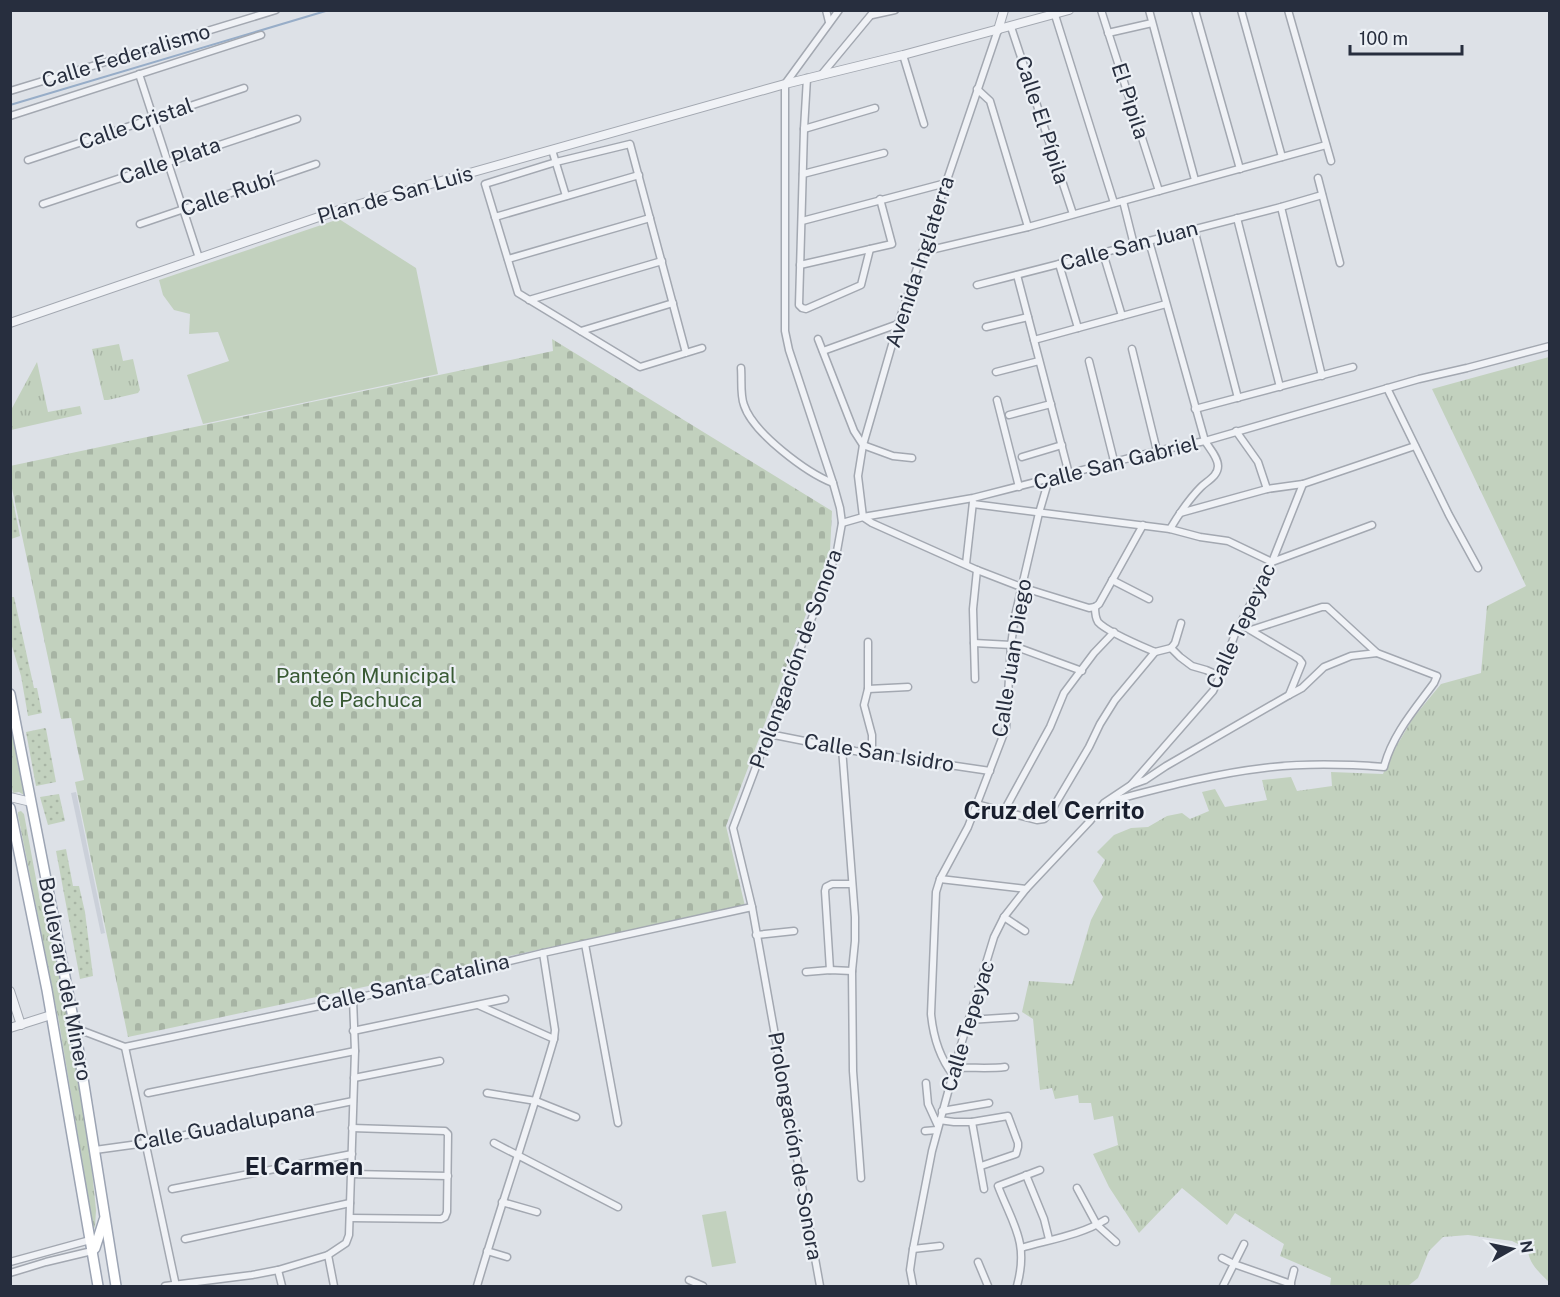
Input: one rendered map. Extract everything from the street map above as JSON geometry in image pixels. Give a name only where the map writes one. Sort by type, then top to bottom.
[{"type":"main road","name":"Boulevard del Minero","points":[[10,694],[75,1028],[116,1287]]},
{"type":"main road","name":"Boulevard del Minero","points":[[10,807],[51,1015],[93,1245],[98,1287]]},
{"type":"main road","points":[[105,1215],[93,1245],[112,1266]]},
{"type":"street","name":"Calle Federalismo","points":[[10,91],[276,10]]},
{"type":"street","points":[[826,10],[830,22]]},
{"type":"street","points":[[785,84],[839,10]]},
{"type":"street","points":[[822,74],[874,13],[895,10]]},
{"type":"street","name":"Avenida Inglaterra","points":[[863,517],[858,476],[863,446],[897,324],[1004,10]]},
{"type":"street","name":"Plan de San Luis","points":[[10,323],[342,209],[785,84],[1011,27],[1069,10]]},
{"type":"street","name":"El Pìpila","points":[[1101,10],[1159,191]]},
{"type":"street","points":[[1149,10],[1195,180]]},
{"type":"street","points":[[1194,10],[1239,169]]},
{"type":"street","points":[[1241,10],[1282,156]]},
{"type":"street","points":[[1288,10],[1331,161]]},
{"type":"street","points":[[1055,15],[1114,203]]},
{"type":"street","points":[[1108,33],[1152,23]]},
{"type":"street","name":"Calle El Pípila","points":[[1011,27],[1072,214]]},
{"type":"street","name":"Calle Federalismo","points":[[10,116],[261,35]]},
{"type":"street","points":[[903,54],[924,124]]},
{"type":"street","points":[[139,74],[199,258]]},
{"type":"street","points":[[807,78],[799,305],[806,309],[861,285],[870,249]]},
{"type":"street","name":"Prolongación de Sonora","points":[[785,84],[785,331],[789,350],[833,483],[842,523],[837,551],[733,828],[752,907],[820,1287]]},
{"type":"street","name":"Calle Cristal","points":[[28,160],[244,88]]},
{"type":"street","points":[[977,88],[990,101],[1028,227]]},
{"type":"street","points":[[804,129],[874,108]]},
{"type":"street","name":"Calle Plata","points":[[43,204],[297,119]]},
{"type":"street","points":[[686,352],[630,144],[556,162],[485,184],[518,293],[640,367],[702,348]]},
{"type":"street","points":[[922,252],[1028,227],[1326,145]]},
{"type":"street","points":[[552,150],[566,196]]},
{"type":"street","points":[[803,174],[884,153]]},
{"type":"street","name":"Calle Rubí","points":[[140,224],[316,164]]},
{"type":"street","points":[[495,217],[639,175]]},
{"type":"street","points":[[1318,178],[1340,263]]},
{"type":"street","points":[[802,221],[946,183]]},
{"type":"street","name":"Calle San Juan","points":[[977,285],[1322,195]]},
{"type":"street","points":[[800,265],[892,244],[880,200]]},
{"type":"street","points":[[1123,201],[1134,245]]},
{"type":"street","points":[[1281,207],[1323,376]]},
{"type":"street","points":[[508,259],[651,218]]},
{"type":"street","points":[[1237,218],[1280,387]]},
{"type":"street","points":[[1194,229],[1238,398]]},
{"type":"street","points":[[1149,241],[1205,441],[1217,460],[1218,468],[1213,477],[1200,488],[1180,513],[1170,529]]},
{"type":"street","points":[[1103,253],[1122,316]]},
{"type":"street","points":[[529,300],[662,261]]},
{"type":"street","points":[[1059,264],[1078,328]]},
{"type":"street","points":[[1017,275],[1069,474]]},
{"type":"street","points":[[580,331],[673,303]]},
{"type":"street","points":[[1034,340],[1166,304]]},
{"type":"street","points":[[986,327],[1028,317]]},
{"type":"street","points":[[823,351],[897,324]]},
{"type":"street","points":[[818,339],[854,431],[863,446],[893,456],[912,458]]},
{"type":"street","name":"Calle San Gabriel","points":[[842,523],[863,517],[973,501],[1114,461],[1205,441],[1387,388],[1550,346]]},
{"type":"street","points":[[1132,349],[1157,451]]},
{"type":"street","points":[[996,372],[1039,361]]},
{"type":"street","points":[[1089,361],[1114,461]]},
{"type":"street","points":[[741,368],[744,405],[752,422],[779,449],[822,479],[833,483]]},
{"type":"street","name":"Calle San Gabriel","points":[[1196,409],[1353,368]]},
{"type":"street","points":[[1387,388],[1449,515],[1478,568]]},
{"type":"street","points":[[997,400],[1019,487]]},
{"type":"street","points":[[1009,415],[1051,404]]},
{"type":"street","points":[[1236,431],[1258,462],[1267,489]]},
{"type":"street","points":[[1022,457],[1062,445]]},
{"type":"street","points":[[1180,513],[1267,489],[1303,484],[1415,446]]},
{"type":"street","name":"Calle Juan Diego","points":[[953,1072],[945,1065],[932,1028],[936,892],[940,879],[968,827],[1006,728],[1011,645],[1022,587],[1049,479]]},
{"type":"street","name":"Calle Tepeyac","points":[[913,1287],[910,1270],[913,1249],[938,1126],[994,937],[1004,917],[1026,889],[1104,803],[1131,785],[1213,691],[1234,634],[1272,562],[1303,484]]},
{"type":"street","points":[[966,564],[973,501],[1039,513],[1170,529],[1228,541],[1272,562],[1372,525]]},
{"type":"street","points":[[863,517],[977,570],[1022,587],[1095,608]]},
{"type":"street","points":[[1143,525],[1095,608],[1095,616],[1099,623],[1155,652]]},
{"type":"street","points":[[975,679],[973,609],[977,570]]},
{"type":"street","points":[[1112,580],[1149,599]]},
{"type":"street","points":[[1104,803],[1204,778],[1264,768],[1351,765],[1384,767],[1393,739],[1437,676],[1377,652],[1328,607],[1251,630]]},
{"type":"street","points":[[976,804],[1037,820],[1044,819],[1050,813],[1110,708],[1155,652],[1171,648],[1175,644],[1181,623]]},
{"type":"street","points":[[1240,624],[1302,663],[1288,695]]},
{"type":"street","points":[[1004,811],[1050,727],[1065,693],[1094,653],[1114,632]]},
{"type":"street","points":[[868,642],[868,689],[864,705],[872,735],[872,753]]},
{"type":"street","points":[[974,643],[1011,645],[1082,671]]},
{"type":"street","points":[[1171,648],[1192,666],[1220,676]]},
{"type":"street","points":[[1131,785],[1145,780],[1302,688],[1324,667],[1352,656],[1377,652]]},
{"type":"street","points":[[868,689],[908,687]]},
{"type":"street","name":"Calle San Isidro","points":[[769,734],[844,749],[990,771]]},
{"type":"street","points":[[844,749],[855,941],[852,971],[853,1071],[861,1178]]},
{"type":"street","points":[[10,797],[31,802]]},
{"type":"street","points":[[940,879],[1026,889]]},
{"type":"street","points":[[830,970],[826,887],[832,884],[852,884]]},
{"type":"street","name":"Calle Santa Catalina","points":[[126,1047],[353,999],[543,952],[752,907]]},
{"type":"street","points":[[1004,917],[1025,931]]},
{"type":"street","points":[[756,935],[794,931]]},
{"type":"street","points":[[585,944],[618,1123]]},
{"type":"street","points":[[477,1286],[554,1040],[555,1030],[543,952]]},
{"type":"street","points":[[806,972],[852,971]]},
{"type":"street","points":[[10,991],[21,1024]]},
{"type":"street","points":[[165,1287],[278,1270],[328,1255],[346,1243],[350,1235],[355,1051],[353,999]]},
{"type":"street","points":[[353,1031],[505,999]]},
{"type":"street","points":[[477,1005],[554,1040]]},
{"type":"street","points":[[10,1028],[51,1015]]},
{"type":"street","points":[[969,1020],[1015,1017]]},
{"type":"street","points":[[75,1028],[126,1047],[176,1286]]},
{"type":"street","points":[[148,1094],[355,1051]]},
{"type":"street","points":[[354,1078],[440,1061]]},
{"type":"street","points":[[953,1072],[982,1067],[990,1069],[1005,1067]]},
{"type":"street","points":[[926,1083],[928,1104],[938,1126]]},
{"type":"street","points":[[487,1093],[536,1101],[576,1117]]},
{"type":"street","name":"Calle Guadalupana","points":[[95,1150],[146,1143],[352,1101]]},
{"type":"street","points":[[942,1111],[989,1103]]},
{"type":"street","points":[[925,1131],[954,1122],[972,1122],[1008,1116],[1018,1143],[1016,1154],[981,1166]]},
{"type":"street","points":[[972,1122],[984,1189]]},
{"type":"street","points":[[350,1218],[441,1219],[446,1217],[448,1176],[448,1134],[445,1131],[352,1128]]},
{"type":"street","points":[[494,1143],[618,1207]]},
{"type":"street","points":[[172,1190],[352,1154]]},
{"type":"street","points":[[1017,1287],[1021,1248],[1015,1223],[1009,1215],[998,1186],[1040,1170]]},
{"type":"street","points":[[351,1174],[448,1176]]},
{"type":"street","points":[[1026,1174],[1044,1219],[1049,1239]]},
{"type":"street","points":[[1077,1188],[1097,1225],[1116,1242]]},
{"type":"street","points":[[502,1202],[537,1212]]},
{"type":"street","points":[[185,1239],[350,1203]]},
{"type":"street","points":[[1021,1248],[1071,1234],[1105,1220]]},
{"type":"street","points":[[1223,1287],[1244,1244]]},
{"type":"street","points":[[93,1245],[63,1257],[12,1273],[10,1262],[93,1245]]},
{"type":"street","points":[[913,1249],[940,1246]]},
{"type":"street","points":[[487,1251],[507,1257]]},
{"type":"street","points":[[328,1255],[334,1287]]},
{"type":"street","points":[[1222,1258],[1290,1285],[1294,1270]]},
{"type":"street","points":[[978,1262],[988,1287]]},
{"type":"street","points":[[278,1270],[282,1287]]},
{"type":"street","points":[[219,1279],[221,1287]]},
{"type":"street","points":[[689,1280],[703,1287]]},
{"type":"shaded area","points":[[76,792],[105,933],[101,934],[71,793]]},
{"type":"green space","points":[[339,219],[416,268],[438,374],[203,424],[187,375],[229,361],[218,332],[189,334],[190,314],[174,310],[163,295],[159,280]]},
{"type":"green space","name":"Panteón Municipal de Pachuca","points":[[552,339],[832,511],[830,551],[726,826],[745,906],[128,1037],[75,782],[84,780],[71,718],[61,719],[11,484],[10,466],[553,351]]},
{"type":"green space","points":[[119,344],[123,361],[133,359],[140,390],[138,393],[104,400],[92,349]]},
{"type":"green space","points":[[1549,357],[1549,1282],[1532,1263],[1528,1249],[1512,1241],[1468,1235],[1443,1237],[1429,1251],[1418,1278],[1408,1286],[1330,1286],[1331,1278],[1280,1256],[1284,1244],[1235,1213],[1227,1225],[1182,1188],[1139,1233],[1109,1187],[1093,1154],[1118,1145],[1113,1116],[1094,1120],[1091,1103],[1079,1103],[1078,1095],[1055,1099],[1052,1088],[1040,1090],[1033,1019],[1022,1012],[1029,981],[1072,984],[1091,920],[1103,897],[1093,881],[1105,860],[1097,852],[1114,835],[1131,828],[1148,827],[1167,816],[1182,813],[1190,819],[1209,811],[1202,792],[1215,789],[1225,807],[1267,800],[1262,780],[1291,777],[1297,791],[1332,786],[1331,772],[1383,774],[1390,757],[1413,718],[1441,684],[1481,673],[1487,606],[1526,586],[1432,389]]},
{"type":"green space","points":[[37,362],[48,412],[80,406],[82,414],[11,430],[11,410]]},
{"type":"green space","points":[[11,491],[20,536],[10,539]]},
{"type":"green space","points":[[11,597],[14,597],[34,688],[37,688],[42,713],[28,716],[21,676],[11,643]]},
{"type":"green space","points":[[10,727],[24,795],[19,792],[13,793],[10,779]]},
{"type":"green space","points":[[45,728],[56,782],[36,786],[26,732]]},
{"type":"green space","points":[[59,794],[65,821],[48,825],[40,797]]},
{"type":"green space","points":[[21,811],[24,814],[39,895],[57,962],[74,1049],[91,1161],[96,1210],[95,1228],[59,1022],[18,815]]},
{"type":"green space","points":[[66,849],[73,886],[79,886],[85,912],[93,976],[80,979],[56,851]]},
{"type":"green space","points":[[726,1211],[736,1263],[712,1267],[702,1215]]},
{"type":"waterway","points":[[10,105],[329,10]]},
{"type":"district","name":"Cruz del Cerrito","points":[[1054,811]]},
{"type":"district","name":"El Carmen","points":[[304,1167]]}]
